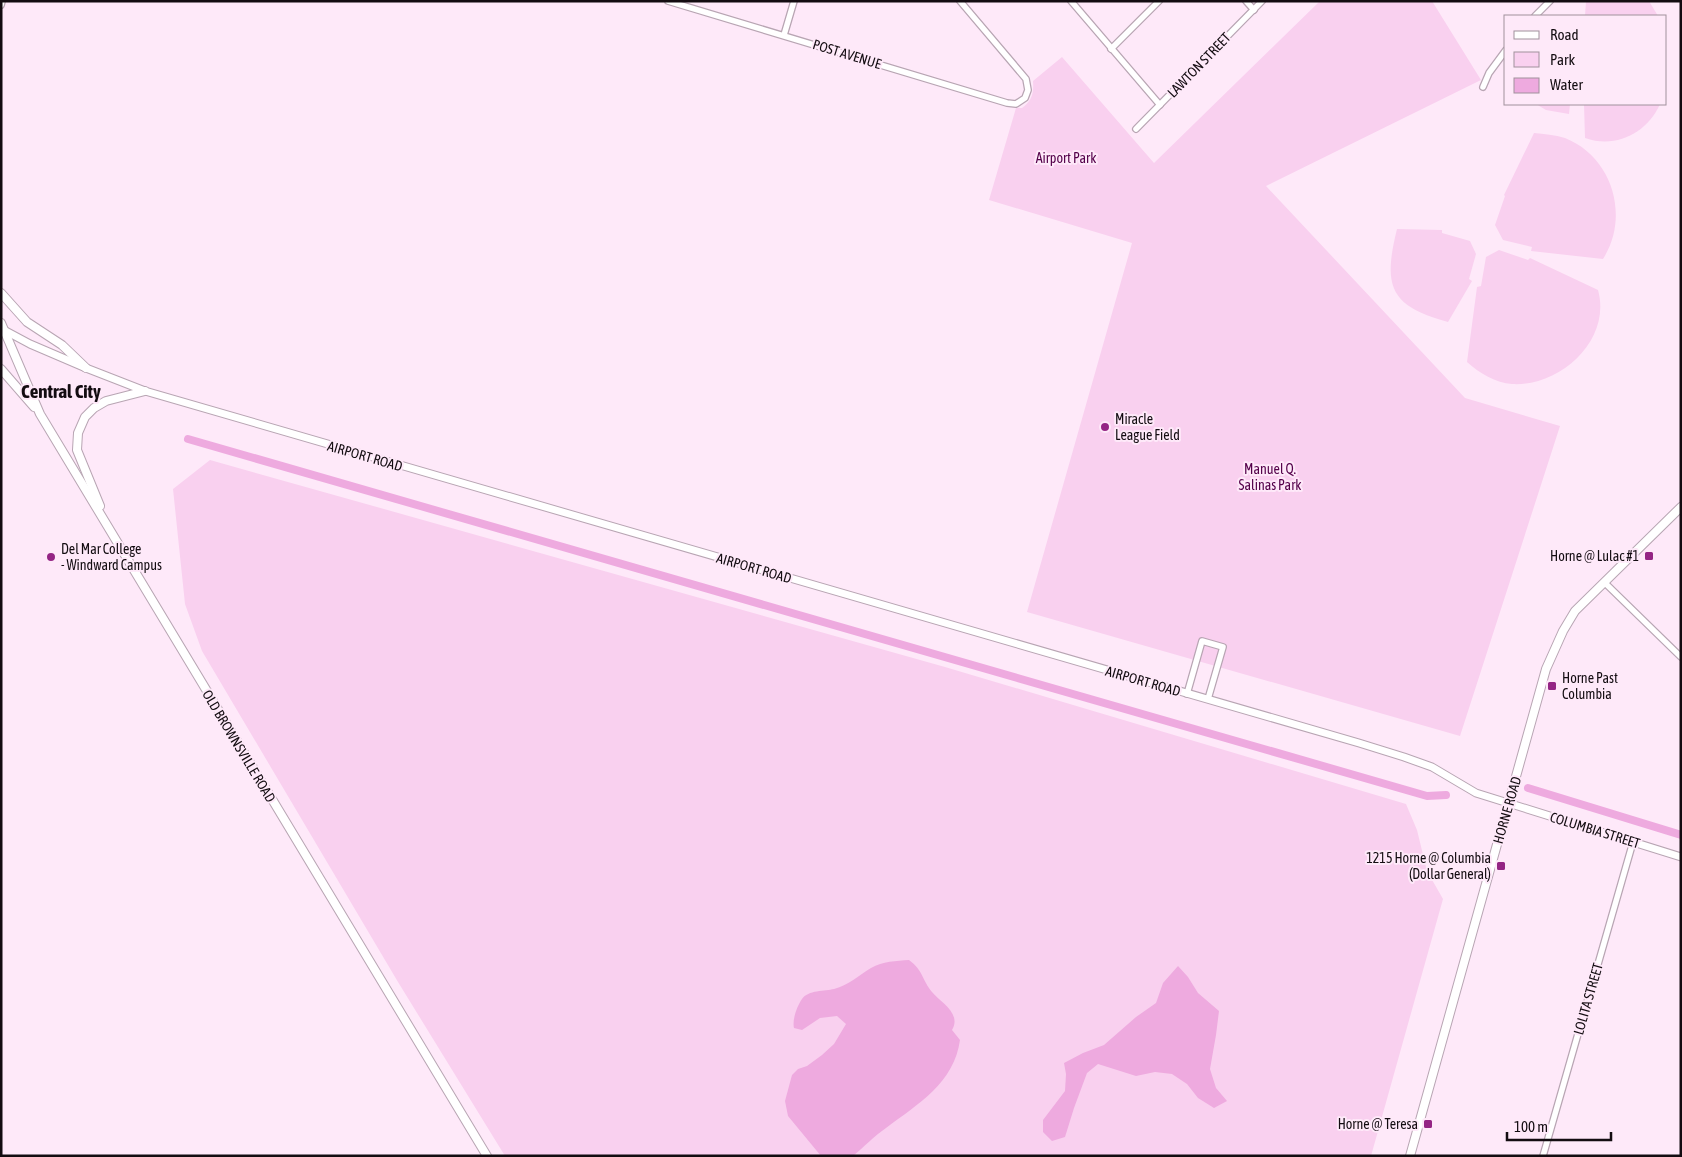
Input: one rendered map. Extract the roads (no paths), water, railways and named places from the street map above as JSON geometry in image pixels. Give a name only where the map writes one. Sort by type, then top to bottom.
[{"type":"main road","points":[[1,293],[27,322],[62,345],[86,368]]},
{"type":"main road","name":"OLD BROWNSVILLE ROAD","points":[[2,327],[40,414],[487,1156]]},
{"type":"main road","points":[[1,369],[40,414]]},
{"type":"main road","points":[[108,526],[77,450],[78,433],[86,417],[94,408],[106,401],[145,391]]},
{"type":"main road","name":"HORNE ROAD","points":[[1410,1156],[1546,669],[1554,648],[1575,611],[1681,507]]},
{"type":"street","points":[[1,6],[2,1]]},
{"type":"street","name":"POST AVENUE","points":[[668,1],[1007,103],[1016,104],[1025,98],[1028,90],[1026,79],[960,1]]},
{"type":"street","points":[[692,9],[695,1]]},
{"type":"street","points":[[784,35],[794,1]]},
{"type":"street","points":[[1071,1],[1160,106]]},
{"type":"street","points":[[1111,49],[1159,1]]},
{"type":"street","points":[[1246,1],[1254,10]]},
{"type":"street","name":"LAWTON STREET","points":[[1136,129],[1262,1]]},
{"type":"street","points":[[1536,15],[1550,1]]},
{"type":"street","points":[[1483,87],[1489,73],[1504,53]]},
{"type":"street","name":"AIRPORT ROAD","points":[[2,327],[30,344],[145,391],[1404,757],[1432,767],[1476,793],[1508,804]]},
{"type":"street","points":[[1604,582],[1681,657]]},
{"type":"street","points":[[1187,694],[1202,641],[1222,647],[1208,700]]},
{"type":"street","name":"COLUMBIA STREET","points":[[1508,804],[1681,857]]},
{"type":"street","name":"LOLITA STREET","points":[[1543,1156],[1633,842]]},
{"type":"water","points":[[909,960],[920,971],[929,988],[949,1008],[954,1018],[952,1030],[960,1040],[950,1069],[933,1091],[922,1101],[877,1134],[853,1156],[821,1156],[788,1116],[785,1101],[792,1075],[798,1069],[807,1066],[822,1055],[834,1044],[846,1024],[837,1016],[820,1018],[802,1030],[794,1028],[794,1017],[798,1005],[808,994],[839,987],[880,964]]},
{"type":"water","points":[[1178,966],[1198,993],[1219,1011],[1210,1069],[1216,1088],[1227,1101],[1214,1108],[1198,1098],[1187,1084],[1172,1074],[1155,1072],[1136,1076],[1098,1064],[1087,1073],[1065,1137],[1052,1141],[1043,1132],[1043,1120],[1065,1091],[1066,1074],[1064,1063],[1104,1045],[1136,1017],[1156,1003],[1163,983]]},
{"type":"waterway","points":[[188,439],[1427,796],[1446,795]]},
{"type":"waterway","points":[[1528,788],[1681,835]]},
{"type":"place","name":"Miracle League Field","points":[[1105,427]]},
{"type":"place","name":"Horne @ Lulac #1","points":[[1649,556]]},
{"type":"place","name":"Del Mar College - Windward Campus","points":[[51,557]]},
{"type":"place","name":"Horne Past Columbia","points":[[1552,686]]},
{"type":"place","name":"1215 Horne @ Columbia (Dollar General)","points":[[1501,866]]},
{"type":"place","name":"Horne @ Teresa","points":[[1428,1124]]},
{"type":"district","name":"Central City","points":[[61,391]]},
{"type":"park label","name":"Airport Park","points":[[1066,158]]},
{"type":"park label","name":"Manuel Q. Salinas Park","points":[[1270,478]]}]
